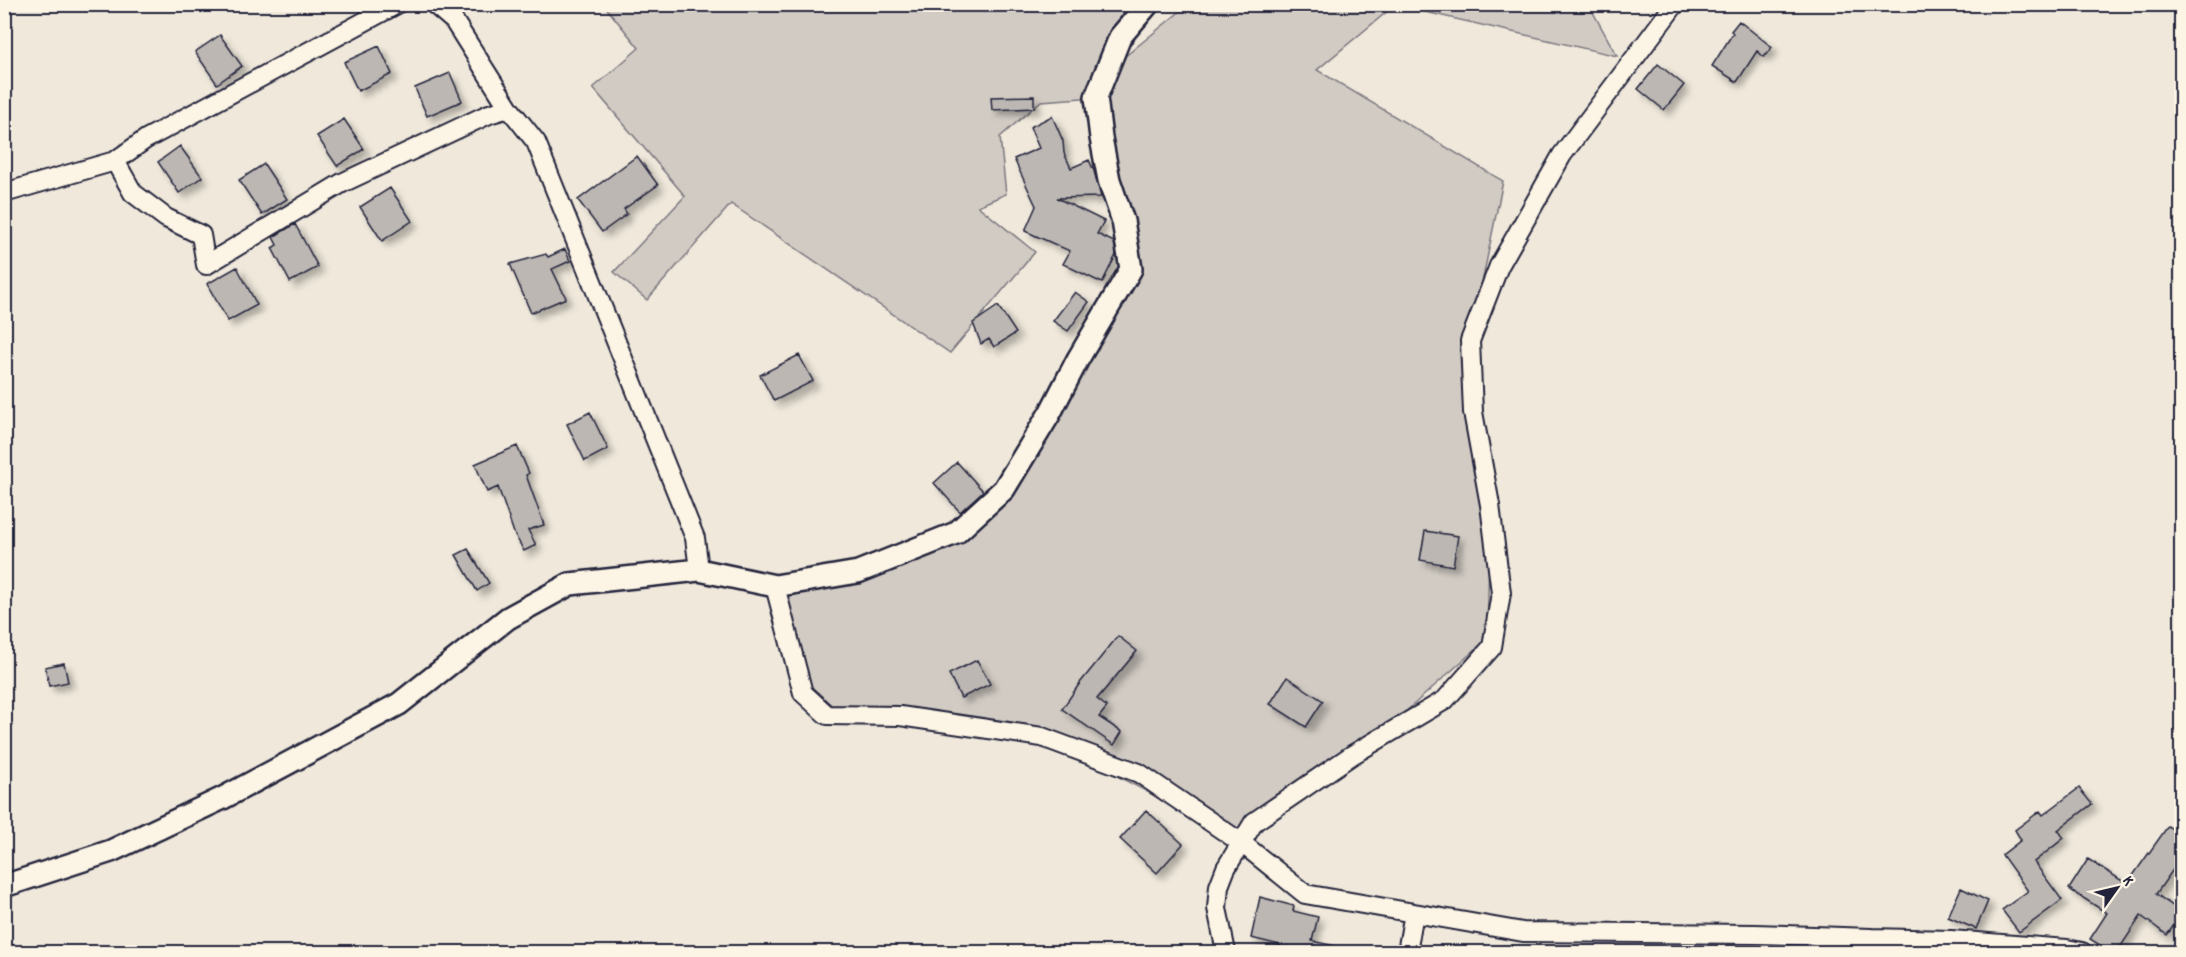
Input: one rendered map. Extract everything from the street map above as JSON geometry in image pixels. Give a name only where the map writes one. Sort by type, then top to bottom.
[{"type":"street","points":[[4,193],[115,161],[146,139],[397,4]]},
{"type":"street","points":[[434,4],[454,21],[509,108],[536,142],[695,538],[699,570]]},
{"type":"street","points":[[4,886],[111,851],[223,798],[399,704],[508,618],[570,584],[699,570],[775,586],[858,572],[956,533],[1004,489],[1050,413],[1078,359],[1131,269],[1123,222],[1109,180],[1096,97],[1120,37],[1148,4]]},
{"type":"street","points":[[1226,952],[1217,908],[1220,886],[1226,868],[1243,844],[1254,822],[1352,755],[1445,700],[1492,647],[1501,593],[1490,505],[1473,412],[1470,341],[1499,266],[1562,155],[1675,4]]},
{"type":"street","points":[[115,161],[133,194],[166,218],[201,235],[206,265],[342,183],[489,114],[509,108]]},
{"type":"street","points":[[775,586],[803,693],[827,715],[900,716],[1042,736],[1139,773],[1243,844],[1305,894],[1523,932],[1755,934],[1869,945],[1963,941],[2082,952]]},
{"type":"street","points":[[1407,952],[1414,913]]},
{"type":"shaded area","points":[[604,5],[1148,5],[1107,71],[1188,5],[1395,5],[1317,70],[1503,181],[1470,341],[1490,505],[1487,639],[1366,747],[1228,834],[1042,737],[816,705],[775,586],[956,533],[1059,395],[1131,269],[1096,97],[1041,101],[1000,137],[1006,194],[978,206],[1035,252],[950,353],[731,204],[647,300],[614,272],[685,196],[593,88],[639,48]]},
{"type":"shaded area","points":[[1395,5],[1589,5],[1617,56]]},
{"type":"building","points":[[1739,21],[1772,47],[1764,57],[1757,51],[1737,82],[1712,66]]},
{"type":"building","points":[[220,35],[242,66],[217,84],[195,52]]},
{"type":"building","points":[[379,46],[392,74],[358,91],[344,62]]},
{"type":"building","points":[[1658,64],[1684,85],[1664,110],[1638,89]]},
{"type":"building","points":[[450,73],[462,101],[427,116],[415,88]]},
{"type":"building","points":[[1034,96],[1034,108],[992,110],[991,97]]},
{"type":"building","points":[[1052,116],[1071,168],[1089,160],[1094,171],[1101,197],[1057,198],[1104,221],[1097,234],[1114,242],[1116,255],[1102,283],[1063,264],[1070,251],[1025,231],[1036,206],[1014,159],[1039,148],[1030,127]]},
{"type":"building","points":[[344,119],[364,149],[337,166],[317,136]]},
{"type":"building","points":[[180,146],[202,177],[179,193],[158,162]]},
{"type":"building","points":[[637,156],[658,185],[624,209],[627,214],[602,232],[578,200]]},
{"type":"building","points":[[264,164],[287,199],[262,215],[239,180]]},
{"type":"building","points":[[390,188],[412,221],[382,241],[360,207]]},
{"type":"building","points":[[295,224],[318,267],[290,282],[272,248],[277,245],[273,237]]},
{"type":"building","points":[[565,249],[570,261],[552,269],[566,298],[531,313],[510,264],[546,254],[548,257]]},
{"type":"building","points":[[237,267],[257,305],[228,321],[207,284]]},
{"type":"building","points":[[1075,292],[1089,302],[1068,331],[1053,321]]},
{"type":"building","points":[[998,306],[1016,333],[994,347],[989,339],[981,344],[973,323]]},
{"type":"building","points":[[799,355],[813,381],[774,401],[760,375]]},
{"type":"building","points":[[590,412],[608,449],[585,461],[567,424]]},
{"type":"building","points":[[517,446],[529,473],[526,475],[544,525],[528,530],[536,545],[524,551],[514,533],[498,487],[487,492],[475,464]]},
{"type":"building","points":[[957,462],[983,491],[960,512],[934,483]]},
{"type":"building","points":[[1425,531],[1458,536],[1453,566],[1420,560]]},
{"type":"building","points":[[468,549],[489,583],[477,591],[456,555]]},
{"type":"building","points":[[1118,636],[1137,651],[1097,699],[1107,707],[1099,717],[1122,732],[1114,745],[1062,709]]},
{"type":"building","points":[[977,660],[990,684],[961,698],[949,674]]},
{"type":"building","points":[[64,663],[68,682],[49,686],[45,667]]},
{"type":"building","points":[[1287,677],[1323,701],[1306,727],[1270,704]]},
{"type":"building","points":[[2079,788],[2092,804],[2058,830],[2064,838],[2034,862],[2062,900],[2019,932],[2002,910],[2028,891],[2002,855],[2021,840],[2015,830],[2040,811],[2043,815]]},
{"type":"building","points":[[1146,810],[1183,844],[1157,873],[1120,839]]},
{"type":"building","points":[[2168,826],[2181,835],[2181,858],[2156,894],[2181,912],[2181,915],[2167,935],[2141,916],[2117,952],[2111,952],[2090,939],[2107,913],[2069,889],[2088,859],[2127,884]]},
{"type":"building","points":[[1961,888],[1988,901],[1976,929],[1948,917]]},
{"type":"building","points":[[1260,897],[1294,906],[1293,911],[1318,917],[1312,941],[1340,947],[1339,952],[1278,952],[1280,945],[1251,938]]},
{"type":"building","points":[[1760,945],[1842,948],[1842,952],[1759,952]]}]
